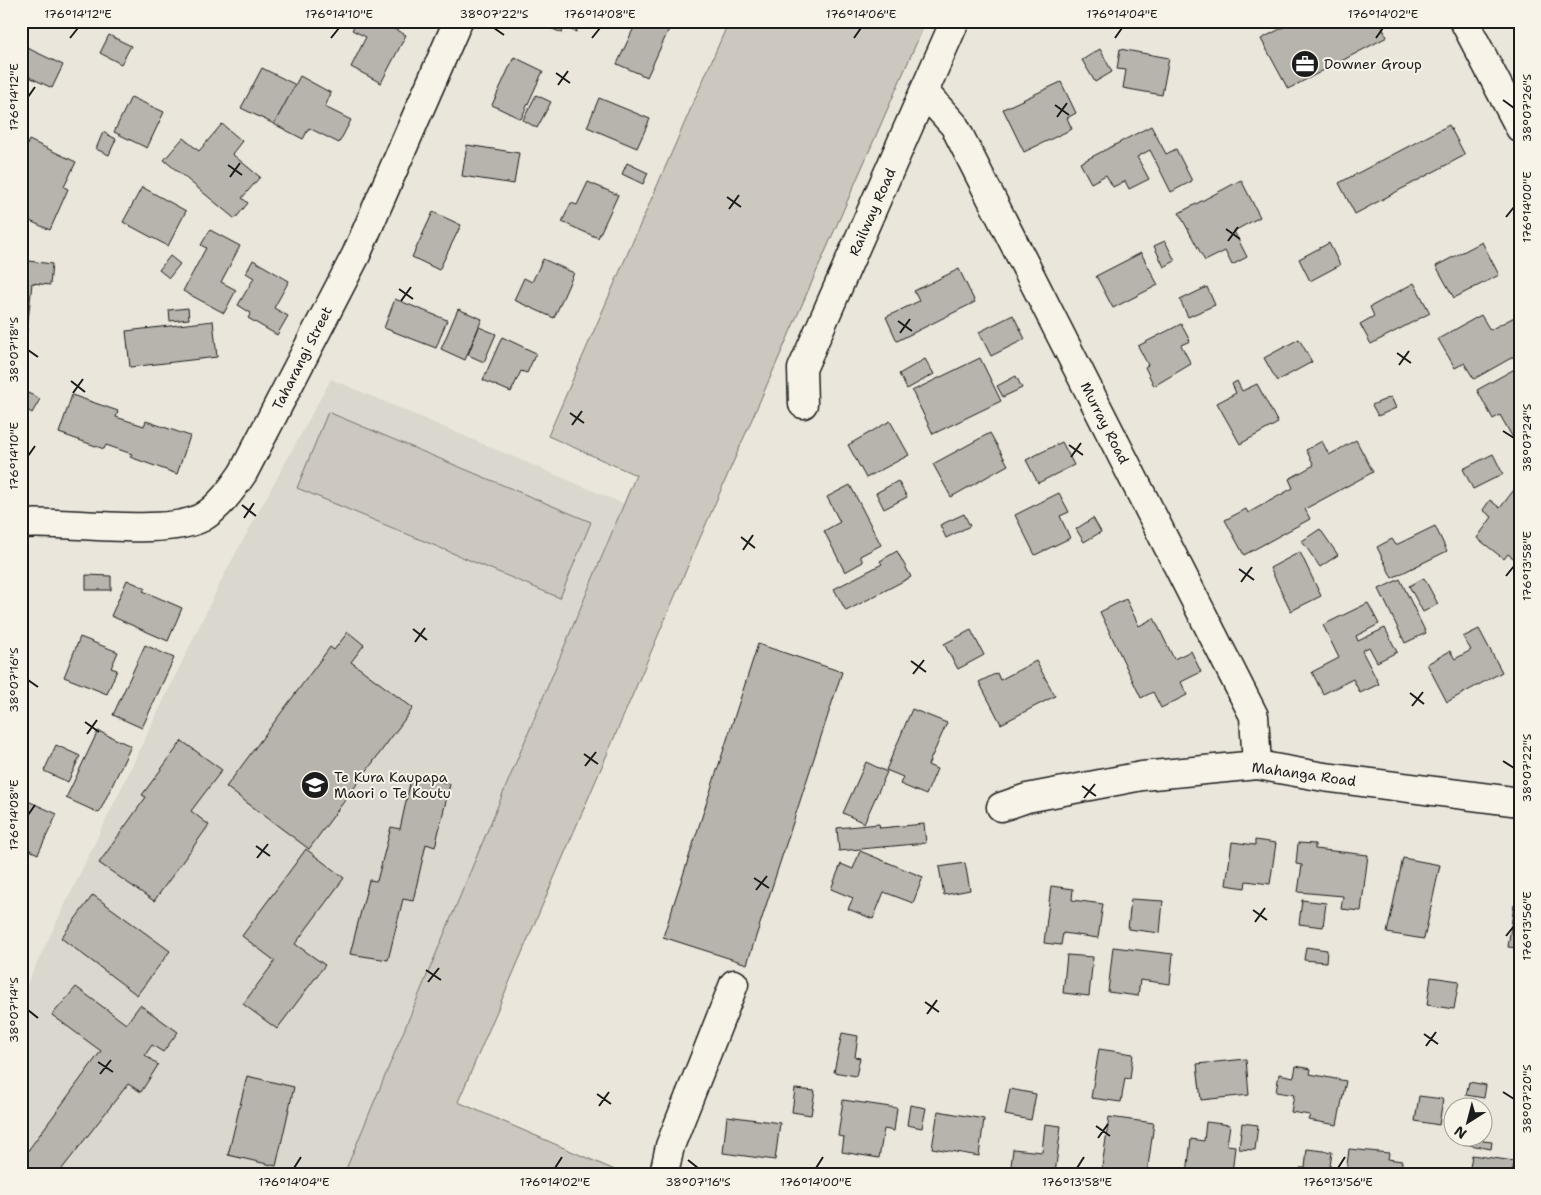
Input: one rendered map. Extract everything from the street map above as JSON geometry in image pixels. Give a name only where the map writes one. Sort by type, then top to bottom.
[{"type":"street","name":"Taharangi Street","points":[[21,524],[152,526],[185,523],[201,517],[229,493],[243,473],[356,255],[458,21]]},
{"type":"street","name":"Railway Road","points":[[803,404],[802,369],[925,93],[955,21]]},
{"type":"street","points":[[1464,21],[1520,128]]},
{"type":"street","name":"Murray Road","points":[[925,93],[954,125],[1254,716],[1257,765]]},
{"type":"street","name":"Mahanga Road","points":[[1000,807],[1027,798],[1142,776],[1257,765],[1324,777],[1520,802]]},
{"type":"street","points":[[664,1174],[670,1146],[734,984]]},
{"type":"shaded area","points":[[729,21],[926,21],[693,554],[458,1102],[624,1174],[344,1174],[636,475],[548,436]]},
{"type":"shaded area","name":"Te Kura Kaupapa Maori o Te Koutu","points":[[331,379],[624,504],[344,1174],[21,1174],[21,996],[224,575]]},
{"type":"shaded area","points":[[328,412],[591,522],[560,598],[297,488]]},
{"type":"building","points":[[357,21],[378,21],[406,35],[381,83],[351,67],[366,37],[352,30]]},
{"type":"building","points":[[534,21],[579,21],[576,32],[564,27],[562,33]]},
{"type":"building","points":[[637,21],[652,21],[669,29],[647,77],[617,64]]},
{"type":"building","name":"Downer Group","points":[[1295,21],[1379,21],[1387,37],[1288,89],[1261,39]]},
{"type":"building","points":[[109,35],[131,46],[121,64],[100,53]]},
{"type":"building","points":[[21,45],[63,65],[52,88],[21,73]]},
{"type":"building","points":[[1100,49],[1112,72],[1095,82],[1082,60]]},
{"type":"building","points":[[1120,49],[1169,58],[1162,95],[1123,88],[1126,70],[1117,69]]},
{"type":"building","points":[[514,57],[543,71],[521,119],[492,105]]},
{"type":"building","points":[[262,68],[296,85],[274,124],[241,108]]},
{"type":"building","points":[[300,76],[331,93],[325,107],[351,120],[339,143],[309,128],[303,139],[274,124]]},
{"type":"building","points":[[1061,82],[1076,113],[1067,118],[1072,129],[1024,152],[1003,109]]},
{"type":"building","points":[[536,95],[551,102],[537,128],[523,120]]},
{"type":"building","points":[[131,97],[164,112],[147,148],[114,132]]},
{"type":"building","points":[[599,98],[650,119],[637,148],[587,127]]},
{"type":"building","points":[[222,124],[242,141],[232,154],[260,177],[242,198],[248,203],[235,219],[164,160],[183,138],[199,151]]},
{"type":"building","points":[[1449,125],[1465,155],[1355,214],[1339,183]]},
{"type":"building","points":[[1151,126],[1166,154],[1176,149],[1192,181],[1171,192],[1150,150],[1137,157],[1149,179],[1129,189],[1125,181],[1113,187],[1106,175],[1091,183],[1080,163]]},
{"type":"building","points":[[103,132],[116,139],[109,155],[96,149]]},
{"type":"building","points":[[29,140],[76,162],[64,187],[68,189],[50,230],[21,217],[21,158]]},
{"type":"building","points":[[467,145],[519,153],[514,184],[462,176]]},
{"type":"building","points":[[627,163],[648,173],[643,184],[622,174]]},
{"type":"building","points":[[1241,180],[1260,217],[1234,231],[1247,257],[1232,265],[1225,251],[1205,261],[1179,213]]},
{"type":"building","points":[[588,182],[618,195],[598,238],[562,222],[571,203],[577,205]]},
{"type":"building","points":[[142,187],[186,211],[168,246],[123,222]]},
{"type":"building","points":[[433,212],[461,225],[439,270],[412,257]]},
{"type":"building","points":[[210,230],[240,246],[221,282],[236,290],[224,313],[183,291],[206,248],[201,245]]},
{"type":"building","points":[[1165,241],[1175,261],[1164,267],[1154,246]]},
{"type":"building","points":[[1482,242],[1499,275],[1454,298],[1436,266]]},
{"type":"building","points":[[1329,243],[1340,265],[1310,281],[1299,259]]},
{"type":"building","points":[[1141,253],[1158,285],[1113,308],[1096,276]]},
{"type":"building","points":[[170,256],[180,264],[169,278],[159,270]]},
{"type":"building","points":[[543,259],[574,273],[554,318],[514,300],[524,278],[532,282]]},
{"type":"building","points":[[21,260],[52,264],[50,285],[32,283],[26,340],[21,339]]},
{"type":"building","points":[[253,260],[289,281],[274,308],[288,316],[277,335],[248,318],[251,313],[238,305],[254,278],[246,273]]},
{"type":"building","points":[[959,269],[975,302],[897,341],[886,317],[919,301],[914,291]]},
{"type":"building","points":[[1414,283],[1430,313],[1371,344],[1360,324],[1374,316],[1370,307]]},
{"type":"building","points":[[1207,287],[1215,305],[1188,317],[1180,300]]},
{"type":"building","points":[[395,299],[447,320],[436,348],[384,328]]},
{"type":"building","points":[[188,308],[189,319],[170,321],[169,310]]},
{"type":"building","points":[[458,309],[482,319],[465,360],[441,349]]},
{"type":"building","points":[[1520,314],[1520,353],[1474,379],[1464,363],[1455,368],[1438,339],[1481,315],[1490,330]]},
{"type":"building","points":[[1013,315],[1025,339],[991,356],[979,332]]},
{"type":"building","points":[[213,321],[217,357],[130,367],[126,331]]},
{"type":"building","points":[[1181,324],[1190,341],[1181,345],[1191,364],[1154,386],[1145,367],[1148,365],[1138,346]]},
{"type":"building","points":[[479,327],[496,334],[484,362],[468,355]]},
{"type":"building","points":[[502,337],[536,353],[527,373],[521,371],[511,392],[483,380]]},
{"type":"building","points":[[1299,339],[1312,362],[1277,381],[1264,358]]},
{"type":"building","points":[[980,358],[1001,401],[933,434],[912,391]]},
{"type":"building","points":[[925,359],[934,374],[907,389],[899,374]]},
{"type":"building","points":[[1520,366],[1520,434],[1513,438],[1500,415],[1493,419],[1477,390]]},
{"type":"building","points":[[1016,376],[1022,388],[1003,397],[997,386]]},
{"type":"building","points":[[1237,381],[1242,391],[1257,384],[1278,423],[1240,444],[1217,403],[1236,393],[1232,384]]},
{"type":"building","points":[[28,393],[40,399],[32,413],[21,406]]},
{"type":"building","points":[[72,395],[118,411],[116,417],[144,426],[146,421],[190,436],[177,474],[130,457],[132,454],[106,445],[104,449],[59,433]]},
{"type":"building","points":[[1391,397],[1396,408],[1378,416],[1372,405]]},
{"type":"building","points":[[890,421],[909,455],[866,478],[848,445]]},
{"type":"building","points":[[990,433],[1008,465],[951,497],[933,464]]},
{"type":"building","points":[[1356,440],[1373,472],[1305,509],[1310,519],[1244,555],[1225,520],[1246,509],[1248,513],[1293,488],[1289,479],[1314,465],[1306,450],[1322,441],[1329,455]]},
{"type":"building","points":[[1062,442],[1074,465],[1038,483],[1026,460]]},
{"type":"building","points":[[1493,454],[1503,474],[1473,489],[1463,469]]},
{"type":"building","points":[[898,481],[907,497],[884,509],[876,493]]},
{"type":"building","points":[[1520,482],[1520,563],[1508,554],[1504,559],[1477,538],[1492,517],[1483,510],[1490,500],[1500,508]]},
{"type":"building","points":[[850,485],[881,545],[860,556],[863,562],[845,572],[824,531],[840,522],[827,497]]},
{"type":"building","points":[[1059,493],[1069,512],[1060,516],[1070,538],[1035,555],[1015,515]]},
{"type":"building","points":[[964,514],[970,526],[946,538],[940,525]]},
{"type":"building","points":[[1093,518],[1101,532],[1084,542],[1076,529]]},
{"type":"building","points":[[1435,526],[1447,551],[1392,578],[1377,547],[1392,539],[1396,545]]},
{"type":"building","points":[[1320,529],[1338,555],[1320,567],[1302,541]]},
{"type":"building","points":[[897,551],[911,577],[846,611],[834,589],[882,564],[880,561]]},
{"type":"building","points":[[1300,552],[1321,596],[1291,611],[1270,568]]},
{"type":"building","points":[[86,575],[111,576],[111,590],[86,590]]},
{"type":"building","points":[[1424,578],[1438,604],[1423,612],[1409,586]]},
{"type":"building","points":[[1400,579],[1426,633],[1405,643],[1379,589]]},
{"type":"building","points":[[127,580],[145,588],[143,591],[182,608],[168,641],[111,616]]},
{"type":"building","points":[[1126,599],[1139,626],[1154,618],[1174,659],[1191,651],[1201,672],[1181,682],[1187,695],[1161,708],[1153,692],[1141,698],[1100,612]]},
{"type":"building","points":[[1368,603],[1379,624],[1356,636],[1358,641],[1385,628],[1397,652],[1377,662],[1369,647],[1362,651],[1379,684],[1360,693],[1353,679],[1323,694],[1312,672],[1339,658],[1323,625]]},
{"type":"building","points":[[1520,603],[1520,617],[1514,606]]},
{"type":"building","points":[[1479,629],[1502,672],[1447,702],[1427,664],[1450,651],[1455,659],[1471,650],[1463,637]]},
{"type":"building","points":[[971,630],[984,655],[958,669],[944,644]]},
{"type":"building","points":[[348,632],[364,645],[351,662],[413,708],[309,849],[226,787],[330,647],[334,650]]},
{"type":"building","points":[[80,637],[118,652],[111,668],[117,670],[107,694],[64,677]]},
{"type":"building","points":[[758,644],[842,672],[747,964],[663,937]]},
{"type":"building","points":[[145,645],[174,658],[142,728],[113,715]]},
{"type":"building","points":[[1036,661],[1055,696],[1001,724],[979,682],[997,673],[1000,680]]},
{"type":"building","points":[[912,709],[947,723],[928,765],[937,769],[926,795],[900,784],[903,777],[886,770]]},
{"type":"building","points":[[98,731],[131,746],[99,813],[66,798]]},
{"type":"building","points":[[182,741],[222,770],[191,811],[209,825],[154,901],[99,863],[146,797],[142,795]]},
{"type":"building","points":[[56,745],[80,756],[68,782],[44,771]]},
{"type":"building","points":[[866,762],[887,772],[864,823],[843,813]]},
{"type":"building","points":[[412,774],[450,784],[435,847],[426,844],[413,901],[403,899],[388,960],[350,954],[369,880],[377,881],[391,827],[400,829]]},
{"type":"building","points":[[21,798],[57,814],[38,854],[21,846]]},
{"type":"building","points":[[879,824],[880,828],[924,824],[926,843],[839,851],[837,828]]},
{"type":"building","points":[[1255,840],[1276,843],[1270,884],[1246,881],[1245,888],[1226,885],[1232,842],[1255,845]]},
{"type":"building","points":[[1298,843],[1315,844],[1315,849],[1368,855],[1361,911],[1341,909],[1343,896],[1298,892],[1302,865],[1296,864]]},
{"type":"building","points":[[306,849],[344,878],[295,944],[325,965],[277,1029],[243,1004],[275,961],[242,936]]},
{"type":"building","points":[[860,851],[923,877],[913,903],[884,892],[873,919],[848,909],[853,898],[831,889],[841,864],[853,869]]},
{"type":"building","points":[[1403,858],[1440,865],[1424,939],[1387,933]]},
{"type":"building","points":[[965,863],[970,890],[944,895],[939,867]]},
{"type":"building","points":[[1051,886],[1073,889],[1072,900],[1103,904],[1098,938],[1063,933],[1061,945],[1044,943]]},
{"type":"building","points":[[93,895],[170,951],[137,995],[61,938]]},
{"type":"building","points":[[1131,899],[1163,901],[1160,933],[1128,929]]},
{"type":"building","points":[[1302,900],[1326,903],[1323,927],[1299,924]]},
{"type":"building","points":[[1514,905],[1520,906],[1518,948],[1508,947]]},
{"type":"building","points":[[1113,947],[1173,954],[1170,984],[1140,980],[1138,996],[1108,992]]},
{"type":"building","points":[[1306,947],[1327,950],[1326,962],[1304,960]]},
{"type":"building","points":[[1067,955],[1093,957],[1089,996],[1063,993]]},
{"type":"building","points":[[1517,973],[1520,973],[1520,990],[1515,989]]},
{"type":"building","points":[[1431,977],[1459,981],[1454,1009],[1427,1005]]},
{"type":"building","points":[[76,987],[126,1024],[140,1005],[178,1032],[163,1052],[152,1045],[145,1055],[158,1065],[141,1092],[128,1084],[58,1174],[21,1174],[21,1154],[24,1156],[101,1051],[52,1015]]},
{"type":"building","points":[[842,1033],[858,1036],[855,1057],[860,1058],[856,1076],[834,1072]]},
{"type":"building","points":[[1099,1049],[1133,1054],[1130,1079],[1125,1078],[1121,1102],[1091,1098]]},
{"type":"building","points":[[1246,1059],[1249,1095],[1201,1100],[1197,1064]]},
{"type":"building","points":[[1296,1066],[1311,1069],[1310,1074],[1346,1081],[1337,1125],[1308,1120],[1310,1115],[1291,1112],[1294,1095],[1276,1092],[1279,1074],[1294,1077]]},
{"type":"building","points":[[247,1076],[294,1087],[276,1166],[228,1155]]},
{"type":"building","points":[[1469,1082],[1486,1085],[1484,1098],[1466,1095]]},
{"type":"building","points":[[795,1089],[815,1091],[811,1115],[792,1112]]},
{"type":"building","points":[[1010,1089],[1036,1094],[1031,1120],[1005,1115]]},
{"type":"building","points":[[1419,1096],[1443,1099],[1439,1125],[1415,1121]]},
{"type":"building","points":[[843,1100],[897,1108],[894,1131],[884,1129],[879,1158],[842,1152],[844,1137],[838,1136]]},
{"type":"building","points":[[910,1105],[926,1108],[922,1128],[907,1125]]},
{"type":"building","points":[[938,1111],[984,1119],[979,1156],[932,1148]]},
{"type":"building","points":[[727,1116],[780,1123],[775,1160],[723,1153]]},
{"type":"building","points":[[1109,1117],[1154,1123],[1147,1174],[1101,1174]]},
{"type":"building","points":[[1206,1122],[1230,1125],[1227,1145],[1235,1146],[1232,1174],[1187,1174],[1191,1139],[1204,1141]]},
{"type":"building","points":[[1242,1123],[1258,1125],[1255,1150],[1239,1149]]},
{"type":"building","points":[[1045,1124],[1061,1126],[1055,1174],[1010,1174],[1013,1149],[1042,1152]]},
{"type":"building","points":[[1307,1149],[1332,1152],[1329,1174],[1300,1174],[1300,1168],[1305,1168]]},
{"type":"building","points":[[1349,1149],[1389,1153],[1388,1159],[1402,1161],[1401,1174],[1346,1174]]},
{"type":"building","points":[[1472,1155],[1514,1161],[1512,1174],[1469,1174]]},
{"type":"place","name":"Downer Group","points":[[1305,64]]},
{"type":"place","name":"Te Kura Kaupapa Maori o Te Koutu","points":[[315,785]]}]
